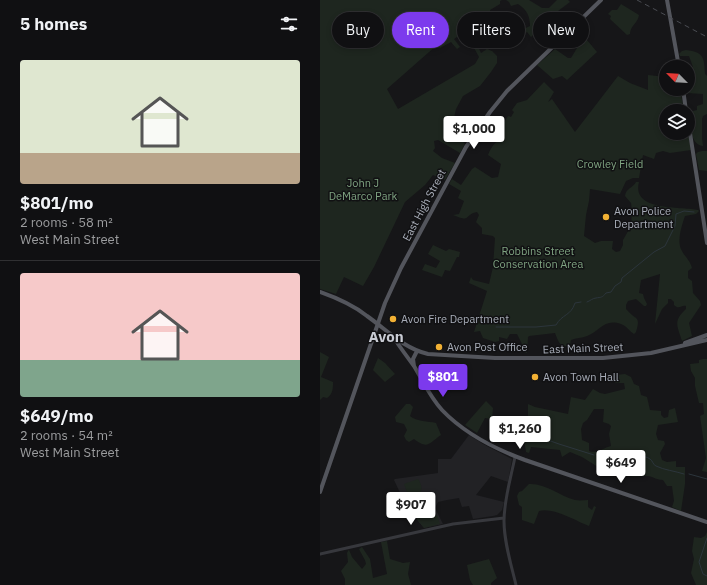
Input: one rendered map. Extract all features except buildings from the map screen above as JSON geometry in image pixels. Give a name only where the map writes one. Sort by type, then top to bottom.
[{"type":"main road","name":"East High Street","points":[[320,492],[378,324],[401,268],[466,147],[507,91],[601,0]]},
{"type":"main road","points":[[667,0],[678,60]]},
{"type":"main road","points":[[691,140],[707,243]]},
{"type":"main road","points":[[320,292],[351,306],[394,337],[414,366],[432,397],[451,418],[480,439],[515,457],[707,522]]},
{"type":"main road","name":"East Main Street","points":[[677,346],[707,336]]},
{"type":"main road","name":"East Main Street","points":[[394,337],[417,351],[433,355],[479,358],[583,359],[643,354],[707,340]]},
{"type":"main road","points":[[410,360],[409,354],[412,348]]},
{"type":"main road","points":[[414,366],[413,359],[417,351]]},
{"type":"street","points":[[515,457],[504,518],[505,535],[516,585]]},
{"type":"street","points":[[320,554],[362,543],[453,524],[504,518]]},
{"type":"shaded area","points":[[469,435],[512,459],[508,482],[491,476],[476,495],[504,502],[502,510],[497,515],[473,519],[469,506],[462,507],[459,498],[438,502],[435,508],[443,524],[424,528],[403,499],[394,480],[438,473],[438,459],[451,459]]},
{"type":"green space","name":"John J DeMarco Park","points":[[320,0],[502,0],[500,1],[500,4],[490,10],[490,12],[457,12],[457,37],[454,39],[457,43],[457,48],[458,48],[457,49],[451,42],[449,43],[449,12],[392,12],[392,48],[434,48],[387,89],[398,109],[475,64],[479,57],[474,48],[479,48],[481,53],[487,49],[492,51],[497,56],[497,63],[480,86],[463,96],[456,109],[453,122],[455,133],[465,144],[460,153],[438,140],[434,141],[435,148],[433,151],[442,158],[455,163],[445,180],[433,175],[425,185],[405,202],[374,267],[363,286],[344,277],[336,294],[320,289]]},
{"type":"green space","points":[[506,0],[529,0],[542,8],[549,8],[557,0],[568,0],[570,2],[557,12],[533,12],[533,35],[531,37],[527,32],[525,33],[525,28],[530,26],[529,16],[526,11],[518,4],[511,6]]},
{"type":"green space","points":[[621,4],[639,15],[630,31],[630,34],[627,35],[610,19],[611,16],[608,14],[612,10],[617,10]]},
{"type":"green space","points":[[589,42],[597,52],[567,80],[562,76],[553,79],[537,65],[555,49],[568,58],[571,58],[577,48],[589,48]]},
{"type":"green space","points":[[686,50],[697,52],[704,60],[705,74],[707,76],[707,114],[703,116],[702,119],[703,146],[694,140],[695,110],[697,110],[697,106],[703,104],[703,94],[695,94],[695,60],[690,60],[689,56],[680,56],[679,54]]},
{"type":"green space","points":[[648,75],[659,76],[659,96],[681,96],[683,104],[659,104],[659,140],[689,140],[691,150],[670,153],[663,151],[656,153],[654,159],[643,155],[639,178],[633,178],[626,181],[620,194],[590,189],[584,236],[595,243],[601,241],[613,241],[612,249],[616,252],[620,251],[623,245],[623,240],[631,226],[631,203],[625,196],[627,191],[636,182],[639,182],[639,192],[643,198],[650,203],[660,206],[698,210],[699,211],[696,214],[685,216],[680,238],[680,247],[692,268],[688,271],[688,278],[692,281],[693,293],[700,301],[701,305],[689,323],[692,336],[682,341],[677,324],[679,317],[686,309],[686,306],[676,306],[671,299],[668,299],[668,303],[662,309],[655,324],[660,274],[641,280],[639,293],[643,294],[647,304],[646,306],[636,299],[628,301],[626,305],[626,309],[638,320],[636,332],[634,334],[623,325],[610,323],[602,326],[587,336],[571,340],[570,345],[567,346],[560,344],[555,333],[529,336],[527,353],[523,352],[522,344],[517,334],[510,334],[507,339],[499,337],[499,341],[495,342],[483,338],[480,331],[474,332],[487,291],[469,283],[471,277],[473,280],[489,284],[493,267],[495,238],[493,236],[482,234],[482,228],[476,222],[479,215],[477,212],[465,218],[453,215],[459,214],[464,201],[458,198],[461,191],[449,184],[452,179],[461,185],[475,167],[492,178],[498,177],[501,164],[488,155],[504,131],[500,129],[508,116],[511,117],[514,112],[512,110],[517,103],[527,100],[544,82],[554,92],[548,102],[552,99],[575,132],[618,76],[630,83],[648,90]]},
{"type":"green space","points":[[702,151],[707,151],[707,171],[699,170],[696,154]]},
{"type":"green space","points":[[433,245],[446,251],[449,249],[460,252],[459,257],[457,257],[450,271],[445,270],[442,277],[422,270],[425,264],[436,268],[440,261],[428,254]]},
{"type":"green space","points":[[320,352],[329,357],[321,377],[333,382],[333,389],[332,393],[327,398],[323,397],[320,400]]},
{"type":"green space","points":[[378,358],[395,374],[385,382],[373,370]]},
{"type":"green space","points":[[707,359],[707,472],[702,471],[706,458],[700,416],[704,414],[703,403],[699,403],[695,386],[695,378],[691,371],[690,364],[699,363],[699,360]]},
{"type":"green space","points":[[625,374],[631,377],[634,384],[639,386],[641,395],[647,397],[650,410],[661,411],[661,415],[664,418],[668,417],[669,410],[675,408],[678,422],[658,425],[656,434],[658,440],[664,441],[665,444],[660,453],[662,460],[667,462],[676,461],[676,467],[685,467],[685,484],[681,511],[672,507],[674,501],[672,486],[667,486],[663,480],[648,476],[628,476],[622,471],[601,463],[598,467],[582,457],[570,452],[562,457],[560,450],[531,447],[529,453],[526,452],[523,433],[528,423],[528,404],[535,407],[568,414],[571,397],[585,400],[593,389],[605,394],[625,389],[624,383],[615,383],[615,375]],"holes":[[[594,409],[604,409],[603,422],[611,426],[609,434],[611,446],[592,452],[589,451],[589,443],[582,440],[581,429],[583,423],[587,420]]]},
{"type":"green space","points":[[486,401],[493,408],[492,419],[485,418],[477,433],[465,425]]},
{"type":"green space","points":[[406,404],[410,404],[413,407],[410,416],[419,420],[436,423],[441,435],[426,445],[414,439],[409,442],[406,440],[404,436],[407,430],[404,424],[396,422],[395,417]]},
{"type":"green space","points":[[418,479],[421,486],[421,492],[413,498],[409,498],[404,484]]},
{"type":"green space","points":[[529,484],[535,484],[547,488],[575,500],[588,500],[588,507],[592,510],[594,506],[596,507],[589,526],[564,515],[545,510],[539,511],[534,524],[522,520],[522,507],[519,505],[517,496],[519,492]]},
{"type":"green space","points":[[434,513],[435,516],[437,515],[440,524],[424,528],[416,518]]},
{"type":"green space","points":[[707,532],[707,585],[696,585],[691,573],[694,559],[692,551],[694,537],[701,538],[705,536]]},
{"type":"green space","points":[[387,541],[390,559],[403,563],[410,562],[408,574],[411,585],[345,585],[345,579],[341,571],[348,562],[347,553],[349,550],[352,557],[362,569],[366,564],[359,549],[362,547],[370,559],[373,578],[387,574],[381,542]]},
{"type":"green space","points":[[489,559],[497,578],[491,583],[491,585],[473,585],[470,580],[467,565]]},
{"type":"waterway","points":[[587,302],[611,292],[615,286],[621,282],[622,278],[654,252],[665,246],[675,226],[676,214],[684,211],[694,212]]},
{"type":"waterway","points":[[496,327],[536,327],[556,325],[558,321],[569,313],[575,303],[581,302]]},
{"type":"waterway","points":[[496,422],[508,424],[525,430],[529,434],[539,434],[545,439],[594,455]]},
{"type":"waterway","points":[[599,456],[630,463],[634,459],[642,456],[647,457],[654,465],[662,469],[684,474]]},
{"type":"waterway","points":[[689,474],[707,479]]},
{"type":"waterway","points":[[707,538],[699,562],[703,574],[707,576]]},
{"type":"railway","points":[[637,0],[707,37]]},
{"type":"place","name":"Avon Police Department","points":[[606,217]]},
{"type":"place","name":"Avon Fire Department","points":[[393,319]]},
{"type":"place","name":"Avon Post Office","points":[[439,347]]},
{"type":"place","name":"Avon Town Hall","points":[[535,377]]},
{"type":"district","name":"Avon","points":[[386,336]]},
{"type":"park label","name":"Crowley Field","points":[[610,164]]},
{"type":"park label","name":"Robbins Street Conservation Area","points":[[538,257]]}]
